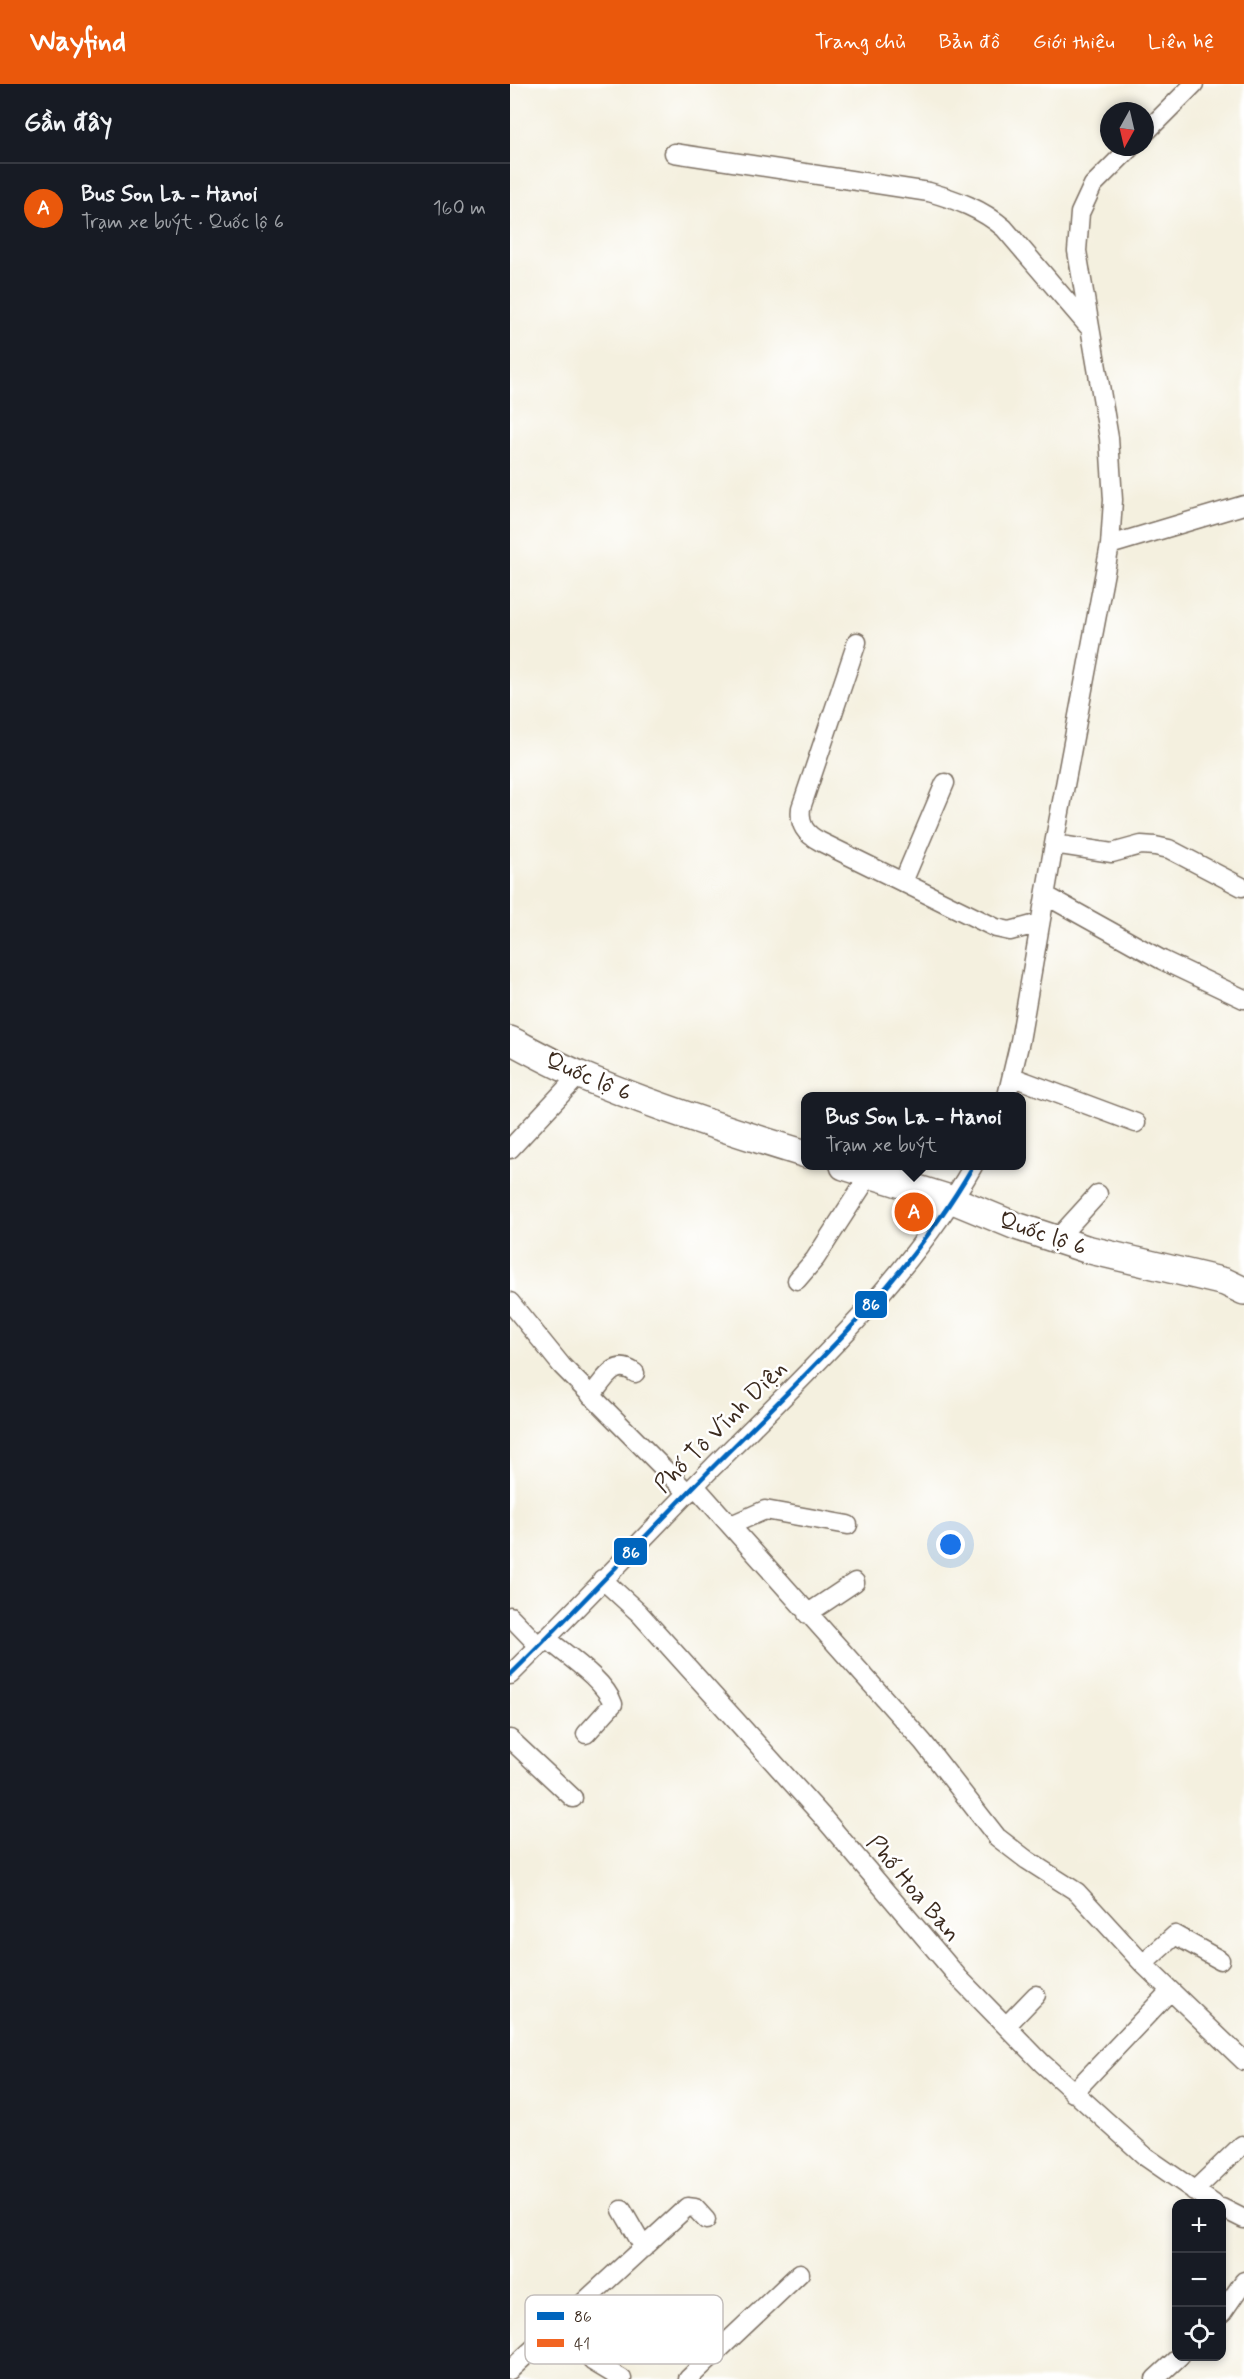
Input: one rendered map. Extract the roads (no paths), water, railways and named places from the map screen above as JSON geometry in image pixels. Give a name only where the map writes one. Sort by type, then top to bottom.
[{"type":"highway","name":"Quốc lộ 6","points":[[510,1040],[579,1074],[700,1120],[801,1152]]},
{"type":"highway","name":"Quốc lộ 6","points":[[857,1170],[953,1200],[1016,1226],[1086,1249],[1225,1282],[1244,1291]]},
{"type":"street","points":[[1154,125],[1194,84]]},
{"type":"street","points":[[674,153],[929,192],[963,203],[992,217],[1005,228],[1088,326]]},
{"type":"street","points":[[1008,1092],[1013,1077],[1110,545],[1113,500],[1109,438],[1088,326],[1077,251],[1080,213],[1093,185],[1122,156]]},
{"type":"street","points":[[1110,545],[1244,506]]},
{"type":"street","points":[[857,642],[801,808],[802,828],[813,838],[1004,931],[1040,923]]},
{"type":"street","points":[[903,882],[945,783]]},
{"type":"street","points":[[1054,844],[1112,853],[1142,845],[1169,849],[1242,887]]},
{"type":"street","points":[[1045,896],[1162,960],[1244,999]]},
{"type":"street","points":[[510,1149],[579,1074]]},
{"type":"street","points":[[1013,1077],[1136,1124]]},
{"type":"street","name":"Phố Tô Vĩnh Diện","points":[[510,1675],[830,1350],[896,1276],[953,1200],[971,1170]]},
{"type":"street","points":[[797,1280],[815,1259],[870,1174]]},
{"type":"street","points":[[1057,1239],[1098,1194]]},
{"type":"street","points":[[512,1309],[591,1396],[731,1525],[807,1614],[923,1742],[997,1837],[1077,1892],[1143,1964],[1244,2061]]},
{"type":"street","points":[[591,1396],[612,1371],[620,1366],[626,1366],[635,1373]]},
{"type":"street","points":[[731,1525],[765,1510],[848,1525]]},
{"type":"street","name":"Phố Hoa Ban","points":[[602,1579],[639,1613],[814,1806],[922,1936],[1006,2026],[1073,2093],[1146,2157],[1206,2199]]},
{"type":"street","points":[[807,1614],[855,1582]]},
{"type":"street","points":[[510,1616],[593,1678],[610,1696],[613,1704],[586,1734]]},
{"type":"street","points":[[510,1739],[573,1798]]},
{"type":"street","points":[[1143,1964],[1175,1935],[1220,1960]]},
{"type":"street","points":[[1073,2093],[1170,1991]]},
{"type":"street","points":[[1006,2026],[1036,1995]]},
{"type":"street","points":[[1194,2191],[1242,2145]]},
{"type":"street","points":[[592,2295],[687,2207],[695,2208],[706,2220]]},
{"type":"street","points":[[622,2210],[644,2248]]},
{"type":"street","points":[[1226,2210],[1244,2219]]},
{"type":"street","points":[[723,2346],[800,2273]]},
{"type":"street","points":[[1225,2307],[1244,2281]]},
{"type":"street","points":[[510,2370],[525,2356]]},
{"type":"street","points":[[1155,2379],[1175,2361]]},
{"type":"street","points":[[597,2364],[622,2379]]},
{"type":"street","points":[[688,2379],[704,2364]]},
{"type":"place","name":"Bus Son La - Hanoi","points":[[914,1212]]}]
